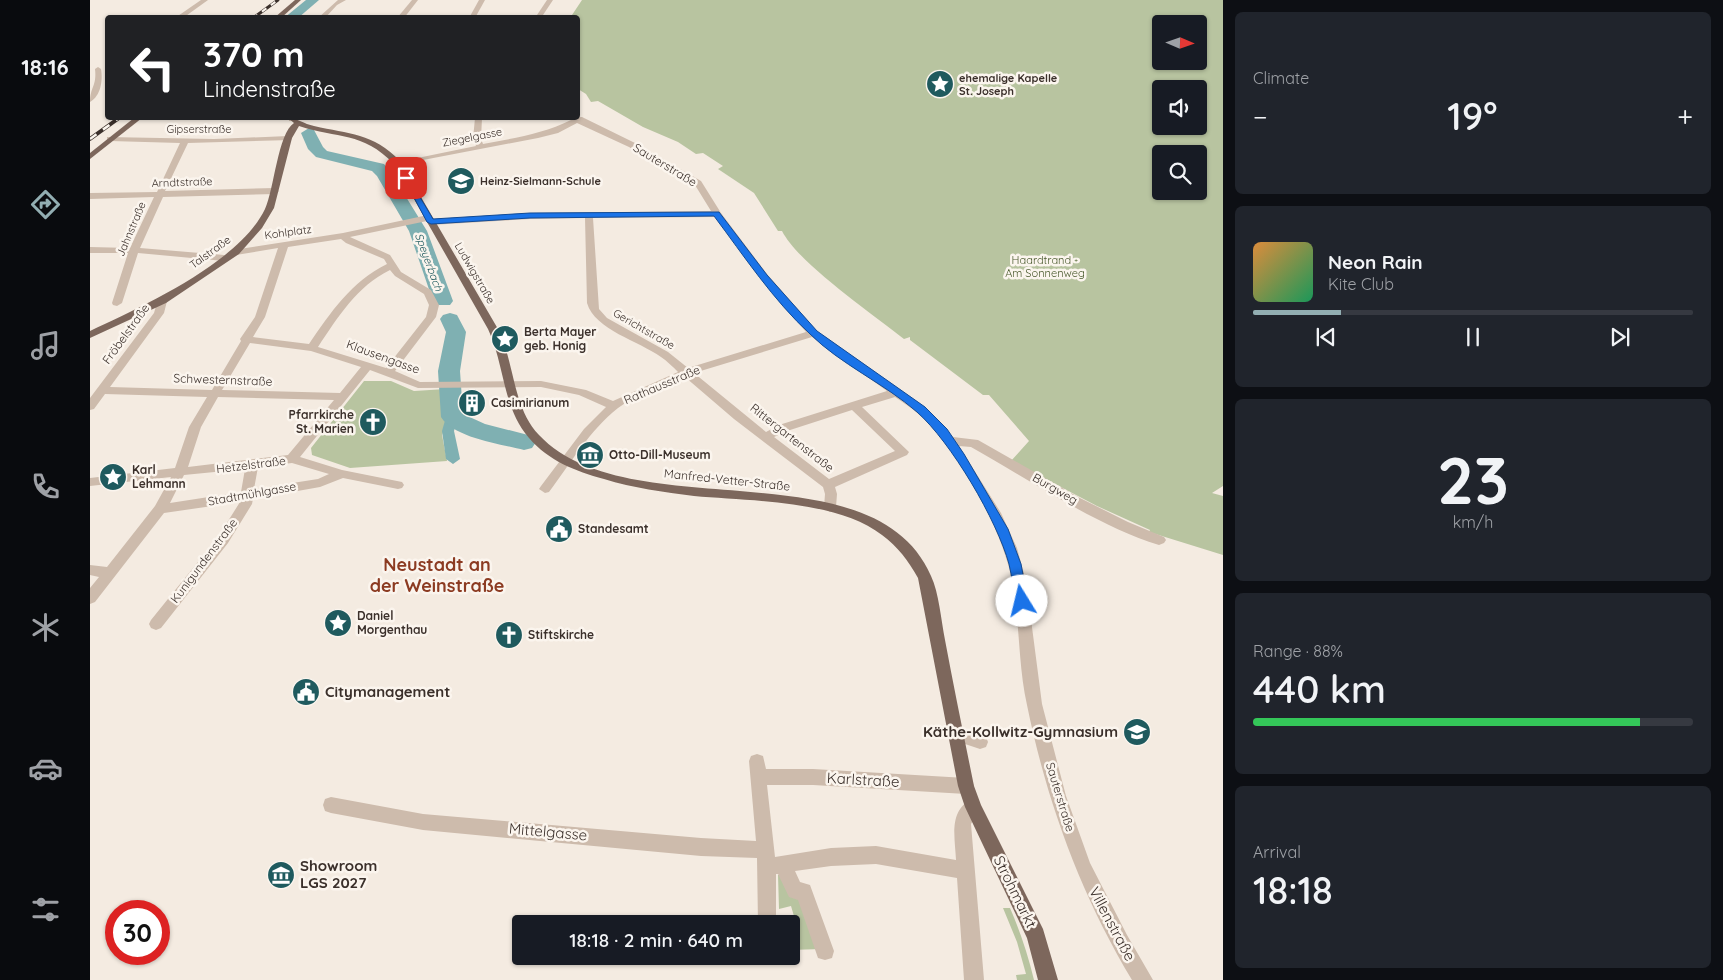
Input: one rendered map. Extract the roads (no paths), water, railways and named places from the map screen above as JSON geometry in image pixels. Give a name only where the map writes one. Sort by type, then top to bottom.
[{"type":"main road","points":[[280,15],[298,0]]},
{"type":"main road","points":[[90,157],[135,120]]},
{"type":"main road","name":"Ludwigstraße","points":[[302,120],[310,127],[362,138],[380,146],[397,163],[497,336],[516,409],[526,427],[552,452],[565,460]]},
{"type":"main road","name":"Talstraße","points":[[90,335],[162,301],[224,258],[236,252],[259,226],[270,208],[288,138],[293,127],[302,120]]},
{"type":"main road","points":[[288,138],[296,131],[310,127]]},
{"type":"main road","name":"Manfred-Vetter-Straße","points":[[565,460],[638,483],[693,491],[758,496],[830,507]]},
{"type":"main road","points":[[830,507],[875,526],[894,537],[907,548],[920,566],[925,577],[956,734]]},
{"type":"main road","name":"Strohmarkt","points":[[956,734],[966,786],[973,807],[1036,936],[1048,980]]},
{"type":"street","points":[[182,15],[205,0]]},
{"type":"street","points":[[324,15],[335,4],[343,0]]},
{"type":"street","points":[[402,15],[414,0]]},
{"type":"street","points":[[474,15],[482,0]]},
{"type":"street","points":[[540,15],[550,0]]},
{"type":"street","points":[[90,74],[105,65]]},
{"type":"street","points":[[90,100],[100,81],[98,69]]},
{"type":"street","points":[[478,120],[477,139],[480,146]]},
{"type":"street","name":"Ziegelgasse","points":[[397,163],[554,132],[573,120]]},
{"type":"street","name":"Sauterstraße","points":[[580,120],[632,145],[698,183],[717,214],[764,276],[813,333],[921,410],[950,441],[994,513],[1015,564],[1034,704],[1058,796],[1084,867]]},
{"type":"street","name":"Gipserstraße","points":[[110,139],[288,138]]},
{"type":"street","name":"Jahnstraße","points":[[117,303],[134,250],[185,140]]},
{"type":"street","name":"Arndtstraße","points":[[90,196],[275,191]]},
{"type":"street","name":"Kohlplatz","points":[[236,252],[343,236],[413,221],[488,217],[717,214]]},
{"type":"street","name":"Gerichtstraße","points":[[589,215],[594,310],[603,320],[664,354],[687,372]]},
{"type":"street","points":[[343,236],[349,241],[385,255],[398,274],[428,292],[434,310],[431,317],[388,372]]},
{"type":"street","points":[[90,598],[160,509],[179,474],[195,427],[245,339],[260,317],[284,244]]},
{"type":"street","points":[[90,250],[134,250],[224,258]]},
{"type":"street","points":[[312,348],[352,292],[378,272],[392,265]]},
{"type":"street","name":"Fröbelstraße","points":[[90,406],[159,313],[162,301]]},
{"type":"street","name":"Rathausstraße","points":[[545,489],[565,460],[614,406],[687,372],[813,333]]},
{"type":"street","name":"Klausengasse","points":[[245,339],[312,348],[388,372],[418,385],[541,384],[570,389],[614,406]]},
{"type":"street","name":"Hetzelstraße","points":[[90,482],[179,474],[292,460],[368,366]]},
{"type":"street","name":"Rittergartenstraße","points":[[687,372],[765,437],[828,485],[831,489],[830,507]]},
{"type":"street","name":"Schwesternstraße","points":[[102,390],[343,397]]},
{"type":"street","points":[[765,437],[783,428],[897,392]]},
{"type":"street","points":[[828,485],[903,452],[854,406]]},
{"type":"street","name":"Burgweg","points":[[950,441],[974,443],[1076,502],[1159,540]]},
{"type":"street","name":"Stadtmühlgasse","points":[[292,460],[342,474],[398,485]]},
{"type":"street","name":"Kunigundenstraße","points":[[156,624],[223,540],[246,504],[252,464]]},
{"type":"street","name":"Stadtmühlgasse","points":[[160,509],[320,483],[342,474]]},
{"type":"street","points":[[90,570],[111,573]]},
{"type":"street","points":[[956,734],[980,742]]},
{"type":"street","name":"Karlstraße","points":[[772,861],[758,769],[813,777],[966,786]]},
{"type":"street","name":"Mittelgasse","points":[[331,804],[399,819],[701,847],[772,861],[876,855],[965,870]]},
{"type":"street","points":[[973,807],[962,822],[974,980]]},
{"type":"street","points":[[768,915],[772,861]]},
{"type":"street","points":[[772,861],[795,891],[804,891],[825,951]]},
{"type":"street","name":"Villenstraße","points":[[1084,867],[1120,942],[1143,980]]},
{"type":"waterway","name":"Speyerbach","points":[[294,15],[313,0]]},
{"type":"waterway","name":"Speyerbach","points":[[309,133],[316,149],[322,154],[378,167],[384,174],[418,231],[443,301]]},
{"type":"waterway","name":"Speyerbach","points":[[450,319],[456,332],[449,371],[452,417],[477,430],[524,442]]},
{"type":"waterway","name":"Speyerbach","points":[[452,417],[448,431],[453,459]]},
{"type":"railway","points":[[257,15],[278,0]]},
{"type":"railway","points":[[90,139],[116,120]]},
{"type":"place","name":"ehemalige Kapelle St. Joseph","points":[[940,84]]},
{"type":"place","name":"Heinz-Sielmann-Schule","points":[[461,181]]},
{"type":"place","name":"Berta Mayer geb. Honig","points":[[505,339]]},
{"type":"place","name":"Casimirianum","points":[[472,403]]},
{"type":"place","name":"Pfarrkirche St. Marien","points":[[373,422]]},
{"type":"place","name":"Otto-Dill-Museum","points":[[590,455]]},
{"type":"place","name":"Karl Lehmann","points":[[113,477]]},
{"type":"place","name":"Standesamt","points":[[559,529]]},
{"type":"place","name":"Daniel Morgenthau","points":[[338,623]]},
{"type":"place","name":"Stiftskirche","points":[[509,635]]},
{"type":"place","name":"Citymanagement","points":[[306,692]]},
{"type":"place","name":"Käthe-Kollwitz-Gymnasium","points":[[1137,732]]},
{"type":"place","name":"Showroom LGS 2027","points":[[281,875]]},
{"type":"district","name":"Neustadt an der Weinstraße","points":[[437,575]]},
{"type":"park label","name":"Haardtrand - Am Sonnenweg","points":[[1045,266]]}]
